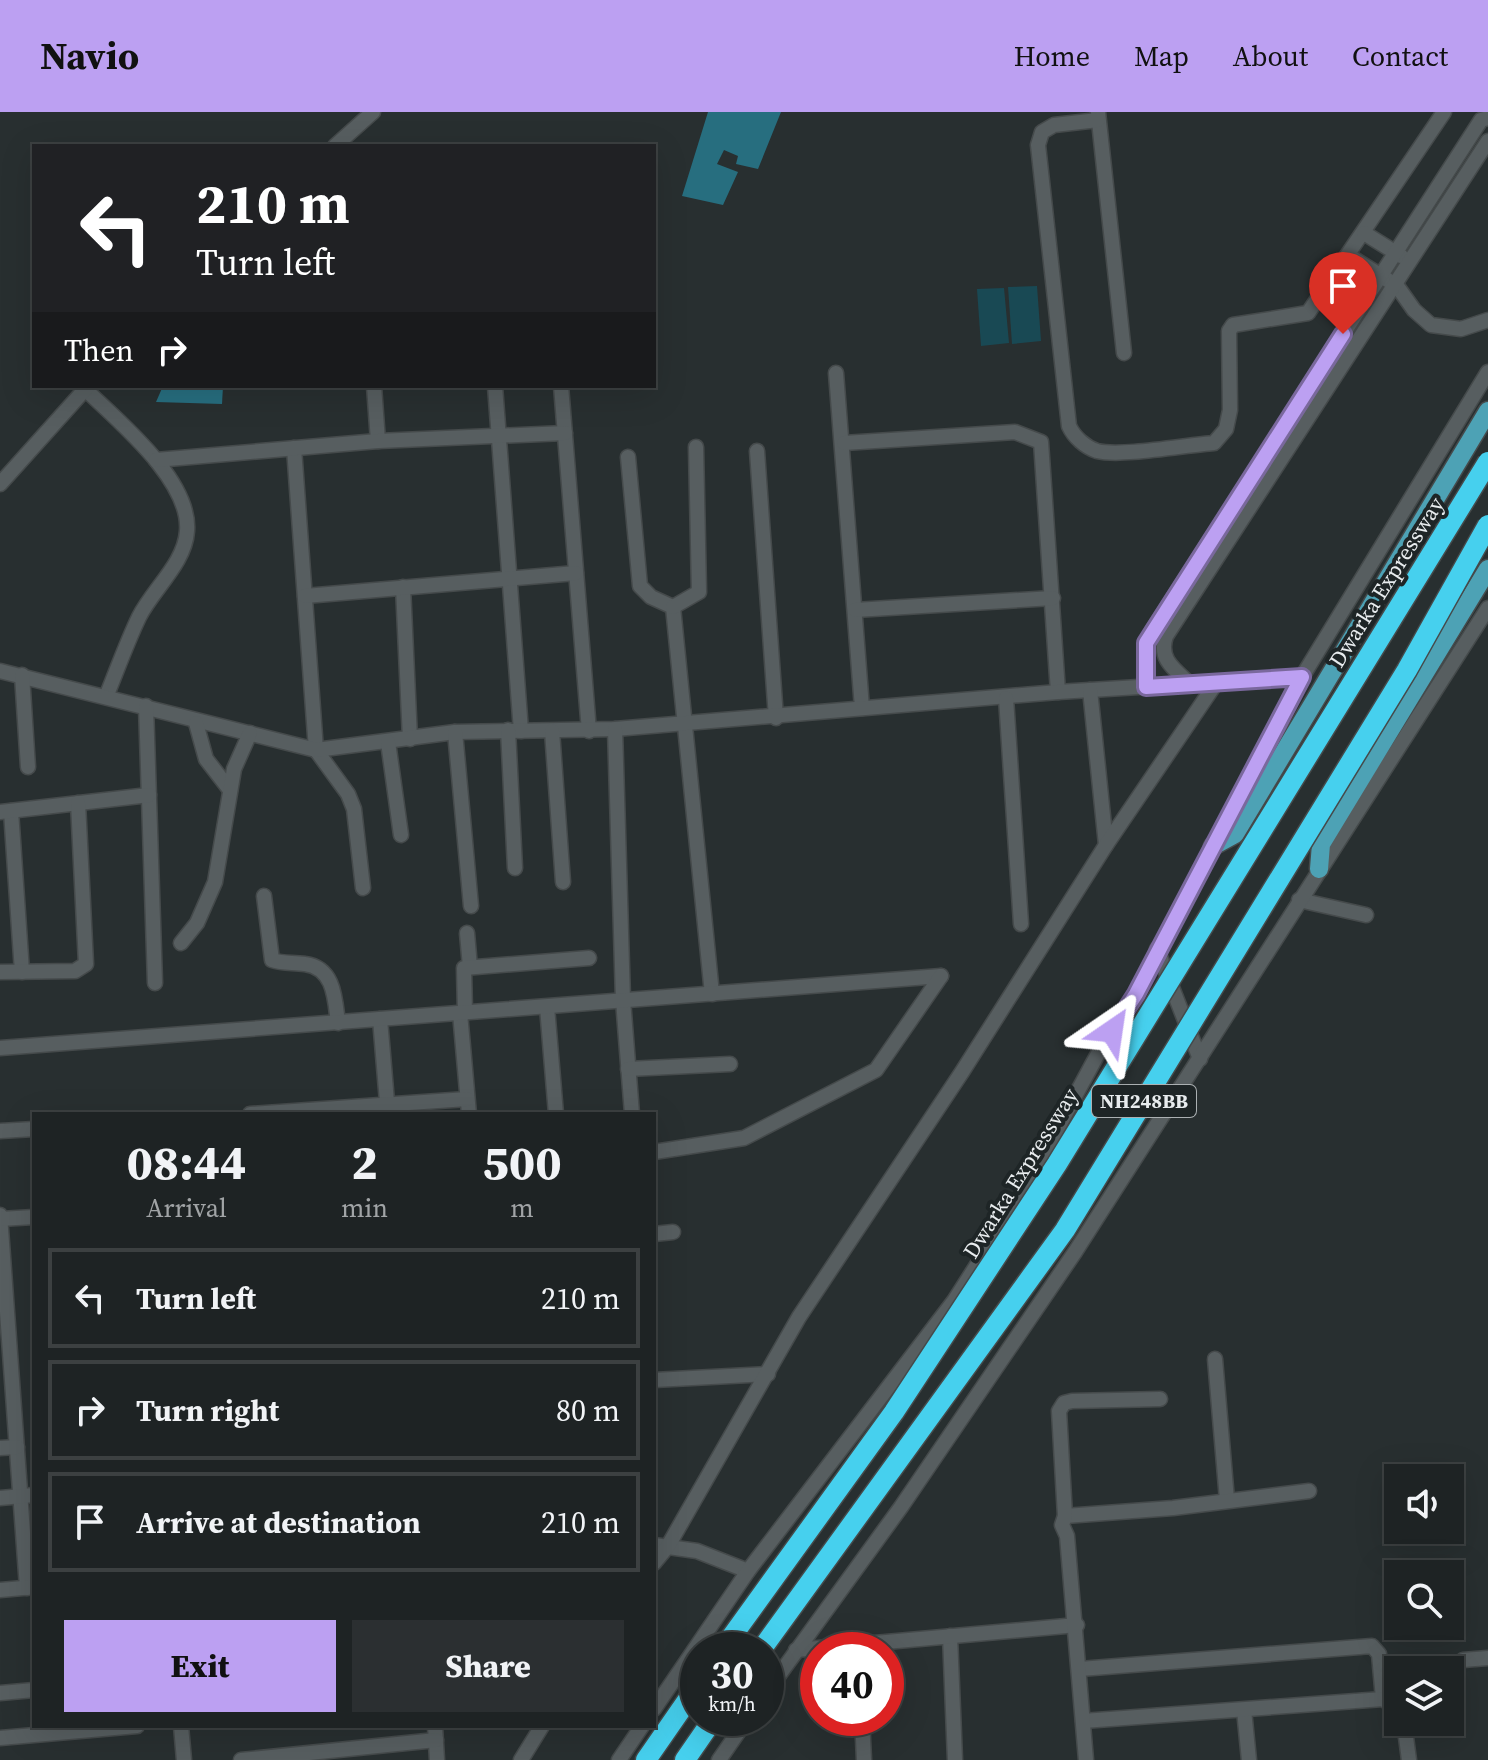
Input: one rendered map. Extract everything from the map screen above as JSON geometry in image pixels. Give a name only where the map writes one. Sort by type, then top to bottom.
[{"type":"highway","name":"Dwarka Expressway","points":[[735,1632],[894,1412],[1057,1164],[1488,462]]},
{"type":"highway","name":"NH248BB","points":[[774,1632],[1065,1230],[1407,670],[1488,525]]},
{"type":"highway","points":[[646,1760],[680,1711]]},
{"type":"highway","points":[[685,1760],[702,1736]]},
{"type":"main road","points":[[1213,846],[1224,843],[1235,834],[1488,411]]},
{"type":"main road","points":[[1319,869],[1321,844],[1488,569]]},
{"type":"street","points":[[337,144],[373,112]]},
{"type":"street","points":[[1124,353],[1098,116],[1054,125],[1042,132],[1038,145],[1069,426],[1075,437],[1097,451],[1214,443],[1226,429],[1230,410],[1229,331],[1233,325],[1308,313],[1444,112]]},
{"type":"street","points":[[1146,687],[1146,643],[1153,629],[1481,120],[1488,118]]},
{"type":"street","points":[[1190,684],[1165,659],[1162,647],[1166,636],[1397,286],[1488,141]]},
{"type":"street","points":[[1364,233],[1412,262]]},
{"type":"street","points":[[1348,255],[1397,286],[1414,310],[1431,325],[1461,329],[1488,320]]},
{"type":"street","points":[[656,1706],[748,1571],[954,1301],[1021,1196],[1100,1050],[1136,994],[1302,677],[1488,372]]},
{"type":"street","points":[[836,373],[844,443],[862,708]]},
{"type":"street","points":[[0,484],[86,388],[156,460],[182,506],[187,531],[177,560],[140,615],[106,697]]},
{"type":"street","points":[[374,388],[378,441]]},
{"type":"street","points":[[495,388],[510,578],[515,868]]},
{"type":"street","points":[[561,388],[589,731]]},
{"type":"street","points":[[844,443],[1015,432],[1041,442],[1058,692]]},
{"type":"street","points":[[156,460],[378,441],[565,433]]},
{"type":"street","points":[[673,607],[699,592],[696,447]]},
{"type":"street","points":[[294,448],[316,750],[348,794],[354,809],[363,888]]},
{"type":"street","points":[[757,451],[776,718]]},
{"type":"street","points":[[628,457],[640,586],[651,597],[673,607]]},
{"type":"street","points":[[305,596],[576,573]]},
{"type":"street","points":[[403,587],[410,739]]},
{"type":"street","points":[[855,610],[1053,598]]},
{"type":"street","points":[[673,607],[712,994]]},
{"type":"street","points":[[784,1667],[901,1507],[1075,1252],[1488,608]]},
{"type":"street","points":[[1144,660],[1165,659]]},
{"type":"street","points":[[0,671],[146,706],[196,723],[316,750],[455,732],[589,731],[776,718],[1058,692],[1302,677]]},
{"type":"street","points":[[22,675],[28,767]]},
{"type":"street","points":[[748,1571],[697,1551],[661,1546],[768,1374],[799,1317],[962,1072],[1106,845],[1216,683]]},
{"type":"street","points":[[1090,690],[1106,845]]},
{"type":"street","points":[[1006,698],[1021,924]]},
{"type":"street","points":[[146,706],[155,983]]},
{"type":"street","points":[[196,723],[206,759],[230,790]]},
{"type":"street","points":[[615,729],[623,1000],[632,1112]]},
{"type":"street","points":[[552,731],[563,882]]},
{"type":"street","points":[[455,732],[471,906]]},
{"type":"street","points":[[181,943],[197,923],[215,882],[221,837],[231,806],[230,790],[250,733]]},
{"type":"street","points":[[388,742],[401,835]]},
{"type":"street","points":[[22,972],[5,811],[149,795]]},
{"type":"street","points":[[0,972],[75,971],[86,964],[78,803]]},
{"type":"street","points":[[264,896],[272,960],[305,964],[325,974],[333,985],[338,1023]]},
{"type":"street","points":[[1299,900],[1366,915]]},
{"type":"street","points":[[467,933],[470,967]]},
{"type":"street","points":[[1157,949],[1200,1059]]},
{"type":"street","points":[[305,1112],[468,1106],[464,968],[589,958]]},
{"type":"street","points":[[0,1048],[941,976],[876,1070],[744,1138],[656,1152]]},
{"type":"street","points":[[547,1007],[556,1112]]},
{"type":"street","points":[[380,1019],[388,1109]]},
{"type":"street","points":[[628,1069],[730,1064]]},
{"type":"street","points":[[0,1131],[32,1129]]},
{"type":"street","points":[[0,1590],[30,1588],[27,1496],[5,1363],[0,1217],[32,1217]]},
{"type":"street","points":[[656,1234],[673,1232]]},
{"type":"street","points":[[1215,1359],[1227,1500]]},
{"type":"street","points":[[656,1380],[768,1374]]},
{"type":"street","points":[[0,1397],[14,1415]]},
{"type":"street","points":[[1086,1760],[1077,1625],[1067,1536],[1062,1525],[1065,1516],[1059,1411],[1064,1403],[1084,1399],[1160,1399]]},
{"type":"street","points":[[0,1448],[17,1447]]},
{"type":"street","points":[[1065,1516],[1309,1491]]},
{"type":"street","points":[[0,1498],[27,1496]]},
{"type":"street","points":[[904,1642],[1077,1625]]},
{"type":"street","points":[[950,1636],[955,1760]]},
{"type":"street","points":[[1080,1669],[1372,1646],[1379,1654],[1383,1699],[1083,1721]]},
{"type":"street","points":[[796,1650],[800,1650]]},
{"type":"street","points":[[1464,1660],[1488,1658]]},
{"type":"street","points":[[0,1693],[32,1690]]},
{"type":"street","points":[[1244,1710],[1249,1760]]},
{"type":"street","points":[[0,1738],[114,1728]]},
{"type":"street","points":[[181,1728],[184,1760]]},
{"type":"street","points":[[521,1760],[541,1728]]},
{"type":"street","points":[[619,1760],[641,1728]]},
{"type":"street","points":[[241,1760],[435,1733],[437,1760]]},
{"type":"street","points":[[719,1760],[736,1736]]},
{"type":"street","points":[[863,1736],[864,1760]]},
{"type":"street","points":[[1406,1736],[1409,1760]]},
{"type":"shaded area","points":[[708,112],[781,112],[758,169],[736,164],[738,156],[724,150],[717,164],[738,172],[723,205],[682,196]]},
{"type":"shaded area","points":[[1037,286],[1041,341],[1012,344],[1008,287]]},
{"type":"shaded area","points":[[1004,288],[1009,343],[981,346],[977,289]]},
{"type":"shaded area","points":[[162,388],[223,388],[222,404],[156,402]]},
{"type":"route","points":[[1112,1031],[1136,994],[1302,677],[1146,687],[1146,643],[1343,334]]}]
